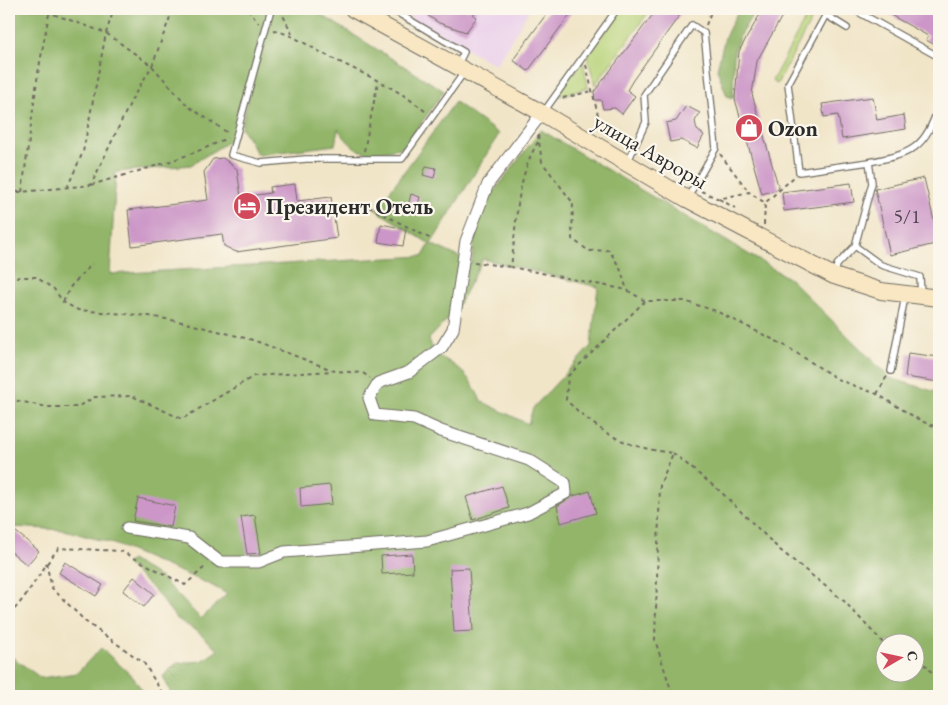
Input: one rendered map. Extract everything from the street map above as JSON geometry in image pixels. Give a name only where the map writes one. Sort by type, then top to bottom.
[{"type":"street","name":"улица Авроры","points":[[353,9],[461,68],[546,107],[627,164],[691,193],[834,276],[881,291],[939,298]]},
{"type":"street","points":[[127,528],[189,538],[220,562],[260,562],[284,552],[427,541],[528,513],[566,493],[565,483],[529,460],[441,431],[414,419],[375,415],[369,398],[378,383],[409,372],[442,347],[453,329],[466,241],[488,184],[546,107]]},
{"type":"lane","points":[[271,9],[231,155],[262,163],[306,159],[402,159],[432,118],[461,68],[464,52],[391,9]]},
{"type":"lane","points":[[546,107],[617,9]]},
{"type":"lane","points":[[829,9],[788,84],[799,172],[901,156],[922,143],[939,104]]},
{"type":"lane","points":[[860,13],[939,57]]},
{"type":"lane","points":[[826,15],[847,28]]},
{"type":"lane","points":[[627,164],[646,122],[644,95],[692,25],[704,33],[716,148],[691,193]]},
{"type":"lane","points":[[834,276],[837,265],[855,246],[872,183],[868,162]]},
{"type":"lane","points":[[855,246],[880,265],[920,277],[891,371]]},
{"type":"path","points":[[9,191],[22,192],[90,185],[197,153],[232,136],[188,106],[152,66],[106,33],[39,9]]},
{"type":"path","points":[[67,188],[83,152],[106,33],[114,9]]},
{"type":"path","points":[[90,185],[132,99],[152,66],[173,9]]},
{"type":"path","points":[[280,9],[293,35],[324,54],[413,101],[432,118]]},
{"type":"path","points":[[704,33],[712,9]]},
{"type":"path","points":[[22,192],[38,73],[49,14]]},
{"type":"path","points":[[261,26],[264,17]]},
{"type":"path","points":[[584,55],[602,132]]},
{"type":"path","points":[[363,158],[378,82]]},
{"type":"path","points":[[546,107],[592,91]]},
{"type":"path","points":[[511,267],[515,219],[528,159],[538,142],[542,162],[573,203],[572,239],[589,251],[609,250],[620,268],[627,290]]},
{"type":"path","points":[[716,148],[748,192],[765,203]]},
{"type":"path","points":[[757,221],[764,226],[765,203],[799,172]]},
{"type":"path","points":[[718,199],[748,192]]},
{"type":"path","points":[[691,193],[718,199],[742,212]]},
{"type":"path","points":[[369,207],[433,240]]},
{"type":"path","points":[[463,262],[511,267],[627,290],[645,301],[684,301],[716,311],[784,345],[839,380],[877,394],[920,421],[939,428]]},
{"type":"path","points":[[63,302],[71,286],[92,264]]},
{"type":"path","points":[[9,281],[19,277],[36,277],[54,289],[63,302],[78,310],[149,316],[205,328],[253,340],[335,371]]},
{"type":"path","points":[[645,301],[568,376],[566,400],[594,426],[620,442],[673,452],[721,492],[780,550],[844,601],[876,635]]},
{"type":"path","points":[[9,399],[47,407],[77,407],[95,397],[132,396],[182,419],[254,376],[335,371],[363,374],[378,383]]},
{"type":"path","points":[[877,394],[891,371]]},
{"type":"path","points":[[673,452],[660,485],[655,640],[673,696]]},
{"type":"path","points":[[9,615],[21,604],[46,563],[58,548],[121,551],[185,586],[214,558]]},
{"type":"path","points":[[46,563],[52,588],[86,622],[144,663],[164,696]]},
{"type":"path","points":[[926,666],[939,683]]},
{"type":"shaded area","points":[[394,9],[530,9],[496,65]]},
{"type":"green space","points":[[9,9],[268,9],[234,138],[191,165],[116,172],[110,274],[423,256],[430,244],[376,210],[455,102],[499,134],[431,244],[472,263],[476,215],[541,130],[790,279],[890,378],[939,393],[939,696],[172,696],[163,676],[177,663],[202,661],[218,650],[201,634],[176,618],[156,592],[126,564],[131,560],[161,578],[201,619],[227,594],[209,584],[114,544],[64,530],[13,527],[9,523]],"holes":[[[483,259],[598,287],[591,346],[533,408],[528,424],[481,401],[472,384],[462,372],[434,353],[429,339],[455,311]]]},
{"type":"green space","points":[[272,9],[312,9],[444,91],[404,147],[382,152],[366,152],[353,146],[338,129],[335,145],[258,155],[241,127]]},
{"type":"green space","points":[[622,9],[651,9],[595,85],[587,55]]},
{"type":"green space","points":[[739,9],[756,9],[740,35],[734,51],[733,98],[727,96],[717,69],[725,37]]},
{"type":"green space","points":[[810,10],[815,13],[777,84],[772,81]]},
{"type":"green space","points":[[583,61],[588,88],[556,97]]},
{"type":"green space","points":[[101,648],[133,677],[146,696],[9,696],[9,655],[41,678],[77,673]]},
{"type":"building","points":[[425,9],[477,9],[473,15],[477,17],[466,32],[439,23],[427,15]]},
{"type":"building","points":[[550,9],[574,9],[528,71],[513,60]]},
{"type":"building","points":[[657,9],[684,9],[627,90],[635,96],[622,114],[615,108],[603,109],[601,100],[595,100],[594,92]]},
{"type":"building","points":[[763,9],[786,9],[757,61],[752,94],[779,189],[762,194],[735,99],[739,51]]},
{"type":"building","points":[[880,9],[928,9],[939,15],[939,47],[926,40],[928,36]]},
{"type":"building","points":[[873,97],[877,120],[904,115],[906,129],[842,139],[838,115],[824,117],[822,104]]},
{"type":"building","points":[[686,106],[700,113],[695,121],[697,130],[704,135],[697,148],[681,140],[670,142],[666,123],[676,121]]},
{"type":"building","name":"Президент Отель","points":[[223,158],[237,169],[241,197],[271,193],[270,187],[295,184],[297,201],[331,197],[337,238],[236,252],[224,246],[222,234],[132,246],[128,210],[208,200],[204,172],[213,159]]},
{"type":"building","points":[[426,166],[436,168],[434,178],[423,175]]},
{"type":"building","points":[[924,178],[939,243],[890,255],[875,189]]},
{"type":"building","points":[[851,183],[854,202],[784,211],[782,192]]},
{"type":"building","points":[[411,194],[420,197],[416,212],[407,210]]},
{"type":"building","points":[[381,224],[406,229],[403,246],[378,242]]},
{"type":"building","points":[[908,353],[939,357],[939,382],[905,377]]},
{"type":"building","points":[[330,485],[332,504],[301,507],[300,488]]},
{"type":"building","points":[[502,486],[509,508],[473,520],[466,497]]},
{"type":"building","points":[[590,491],[596,513],[561,523],[557,506],[573,496]]},
{"type":"building","points":[[138,498],[175,506],[171,527],[133,521]]},
{"type":"building","points":[[255,515],[261,553],[247,554],[241,517]]},
{"type":"building","points":[[9,526],[39,551],[27,565],[9,550]]},
{"type":"building","points":[[412,554],[413,572],[382,574],[381,556]]},
{"type":"building","points":[[65,562],[103,585],[96,596],[59,573]]},
{"type":"building","points":[[469,568],[473,631],[454,632],[450,569]]},
{"type":"building","points":[[134,577],[154,594],[144,607],[123,591]]},
{"type":"place","name":"Ozon","points":[[749,128]]},
{"type":"place","name":"Президент Отель","points":[[247,206]]}]
